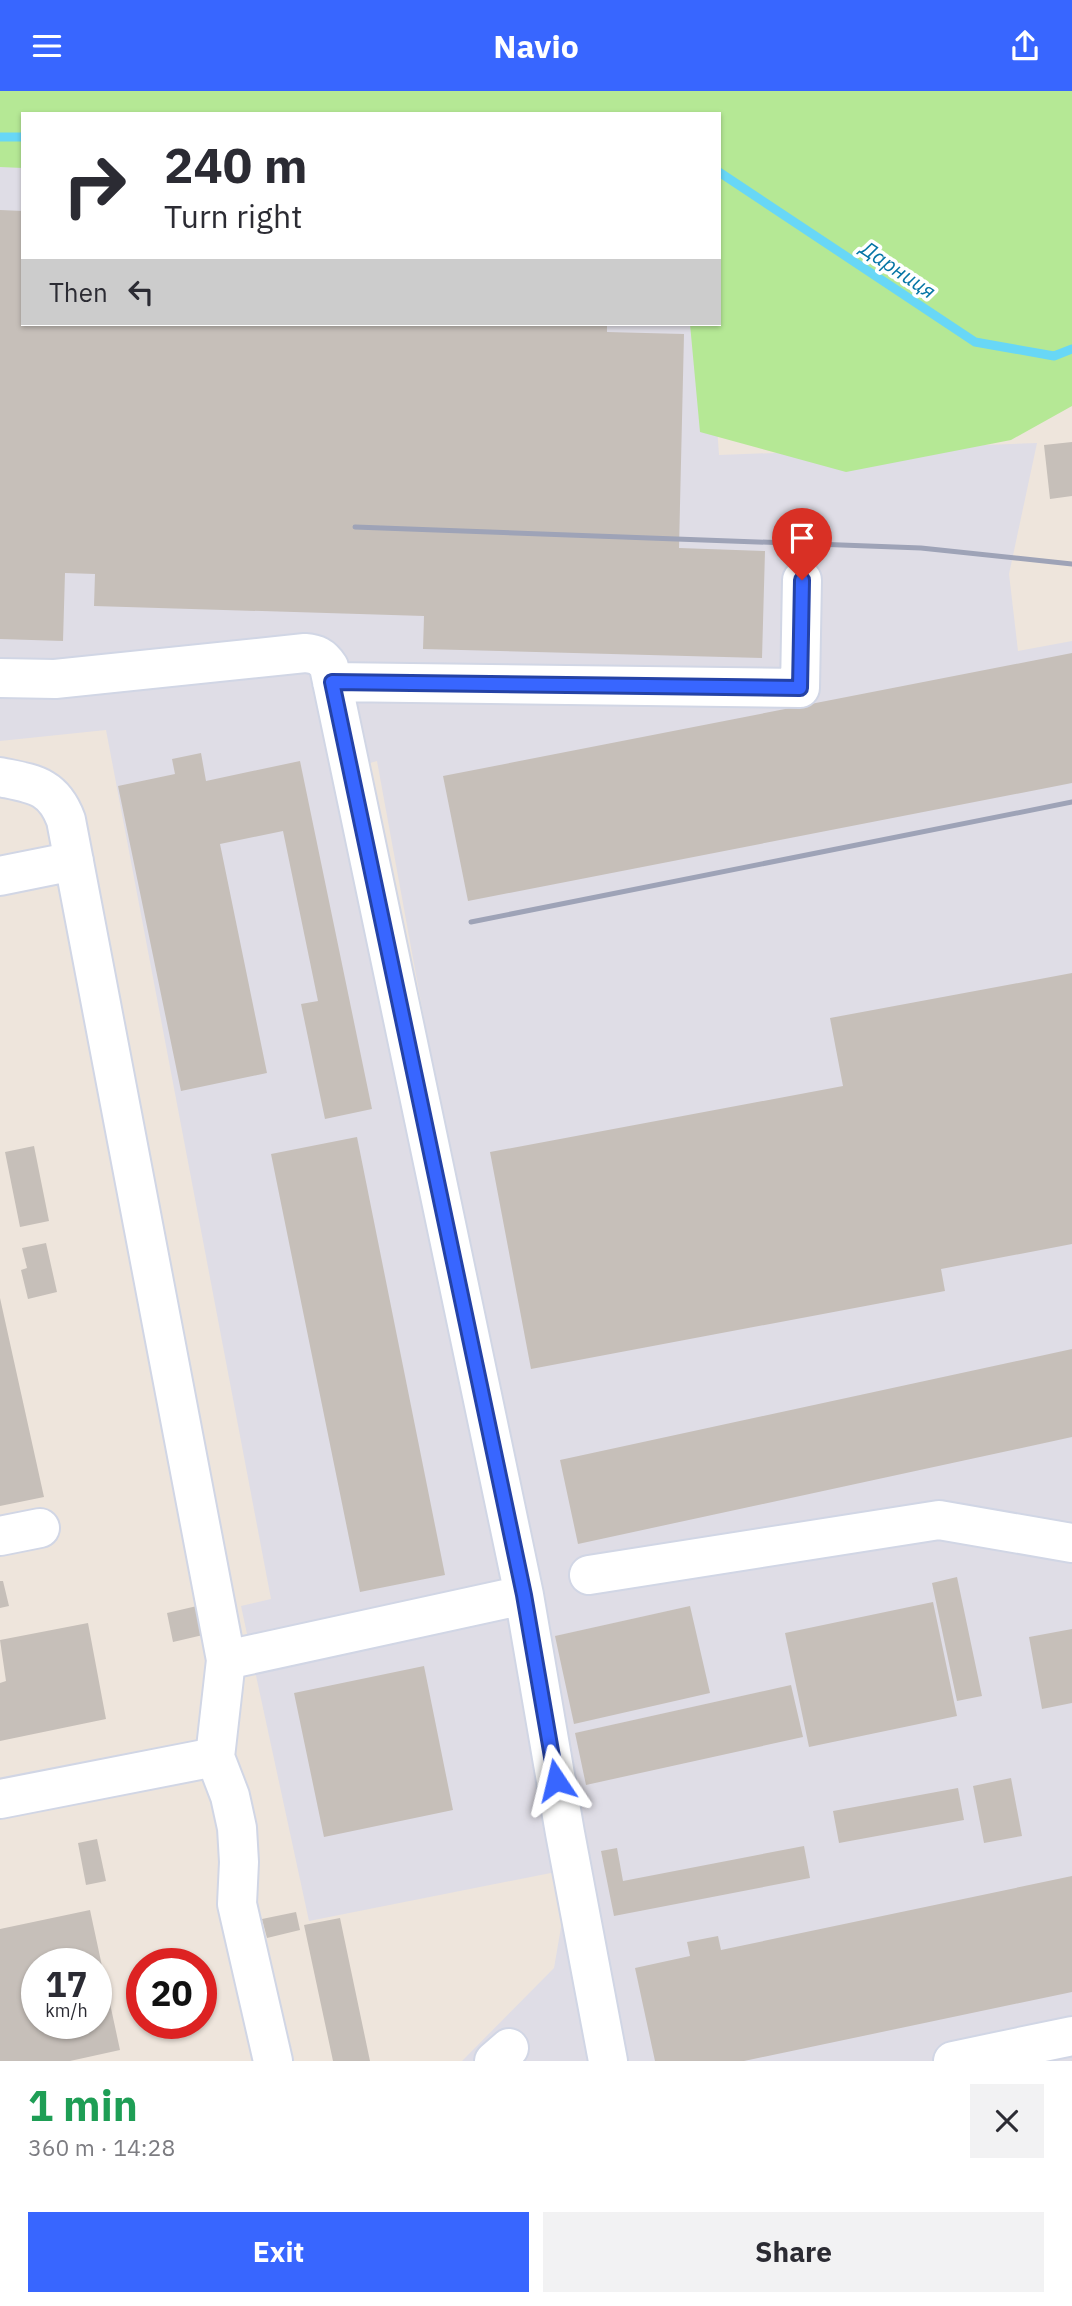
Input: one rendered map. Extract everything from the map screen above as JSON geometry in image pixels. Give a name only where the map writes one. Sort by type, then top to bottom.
[{"type":"street","points":[[332,682],[800,688],[802,580]]},
{"type":"street","points":[[0,678],[55,679],[304,653],[315,654],[324,659],[329,667],[524,1595],[608,2061]]},
{"type":"street","points":[[0,776],[30,783],[46,791],[60,802],[66,820],[226,1660],[215,1758],[230,1796],[237,1828],[237,1905],[273,2061]]},
{"type":"street","points":[[0,876],[74,861]]},
{"type":"street","points":[[589,1576],[939,1520],[1072,1543]]},
{"type":"street","points":[[0,1536],[40,1528]]},
{"type":"street","points":[[226,1660],[524,1595]]},
{"type":"street","points":[[0,1800],[215,1758]]},
{"type":"street","points":[[953,2061],[1072,2036]]},
{"type":"shaded area","points":[[0,162],[21,162],[21,326],[710,326],[719,455],[1037,443],[1009,574],[1018,651],[1072,641],[1072,2061],[462,2061],[554,1968],[571,1869],[309,1921],[241,1606],[271,1599],[106,730],[0,741]],"holes":[[[377,761],[536,1632],[338,772]]]},
{"type":"green space","points":[[0,91],[1072,91],[1072,406],[1011,440],[846,472],[700,432],[690,326],[721,326],[721,112],[21,112],[21,168],[0,167]]},
{"type":"building","points":[[0,210],[21,211],[21,326],[607,326],[607,332],[684,334],[679,548],[765,551],[762,658],[423,649],[424,616],[94,606],[95,574],[65,573],[63,641],[0,639]]},
{"type":"building","points":[[1072,442],[1072,496],[1050,499],[1044,445]]},
{"type":"building","points":[[1072,653],[1072,783],[468,901],[443,776]]},
{"type":"building","points":[[201,753],[206,781],[300,761],[372,1109],[325,1119],[301,1004],[318,1001],[283,831],[220,844],[267,1073],[181,1091],[118,786],[175,774],[172,759]]},
{"type":"building","points":[[1072,973],[1072,1244],[941,1269],[945,1291],[531,1369],[490,1152],[843,1086],[830,1018]]},
{"type":"building","points":[[357,1137],[445,1575],[360,1592],[271,1154]]},
{"type":"building","points":[[34,1146],[49,1221],[20,1227],[5,1152]]},
{"type":"building","points":[[46,1243],[57,1292],[28,1299],[21,1270],[27,1268],[22,1248]]},
{"type":"building","points":[[0,1298],[44,1497],[0,1506]]},
{"type":"building","points":[[1072,1349],[1072,1437],[578,1544],[560,1460]]},
{"type":"building","points":[[957,1577],[982,1696],[957,1701],[932,1583]]},
{"type":"building","points":[[0,1581],[3,1581],[9,1606],[0,1608]]},
{"type":"building","points":[[933,1602],[957,1716],[809,1747],[785,1633]]},
{"type":"building","points":[[197,1606],[203,1635],[173,1642],[167,1613]]},
{"type":"building","points":[[690,1606],[710,1693],[574,1724],[555,1636]]},
{"type":"building","points":[[88,1623],[106,1719],[0,1741],[0,1683],[6,1681],[0,1640]]},
{"type":"building","points":[[1072,1629],[1072,1703],[1042,1709],[1029,1637]]},
{"type":"building","points":[[424,1666],[453,1810],[324,1837],[294,1693]]},
{"type":"building","points":[[791,1685],[803,1737],[586,1785],[575,1733]]},
{"type":"building","points":[[1011,1778],[1022,1836],[984,1843],[973,1786]]},
{"type":"building","points":[[958,1788],[964,1820],[839,1843],[833,1811]]},
{"type":"building","points":[[97,1839],[106,1881],[86,1885],[78,1843]]},
{"type":"building","points":[[804,1846],[810,1878],[614,1916],[601,1851],[617,1848],[623,1881]]},
{"type":"building","points":[[1072,1876],[1072,1992],[744,2061],[655,2061],[635,1968],[690,1956],[687,1942],[718,1936],[721,1950]]},
{"type":"building","points":[[90,1910],[98,1948],[21,1948],[21,2039],[112,2039],[112,2013],[120,2050],[70,2061],[0,2061],[0,1929]]},
{"type":"building","points":[[296,1912],[300,1930],[267,1938],[262,1919]]},
{"type":"building","points":[[340,1918],[370,2061],[333,2061],[304,1925]]},
{"type":"waterway","points":[[0,137],[21,137]]},
{"type":"waterway","name":"Дарниця","points":[[721,173],[975,342],[1054,356],[1072,349]]},
{"type":"railway","points":[[355,527],[921,548],[1072,564]]},
{"type":"railway","points":[[471,922],[1072,802]]},
{"type":"route","points":[[556,1780],[524,1595],[332,682],[800,688],[802,580]]}]
